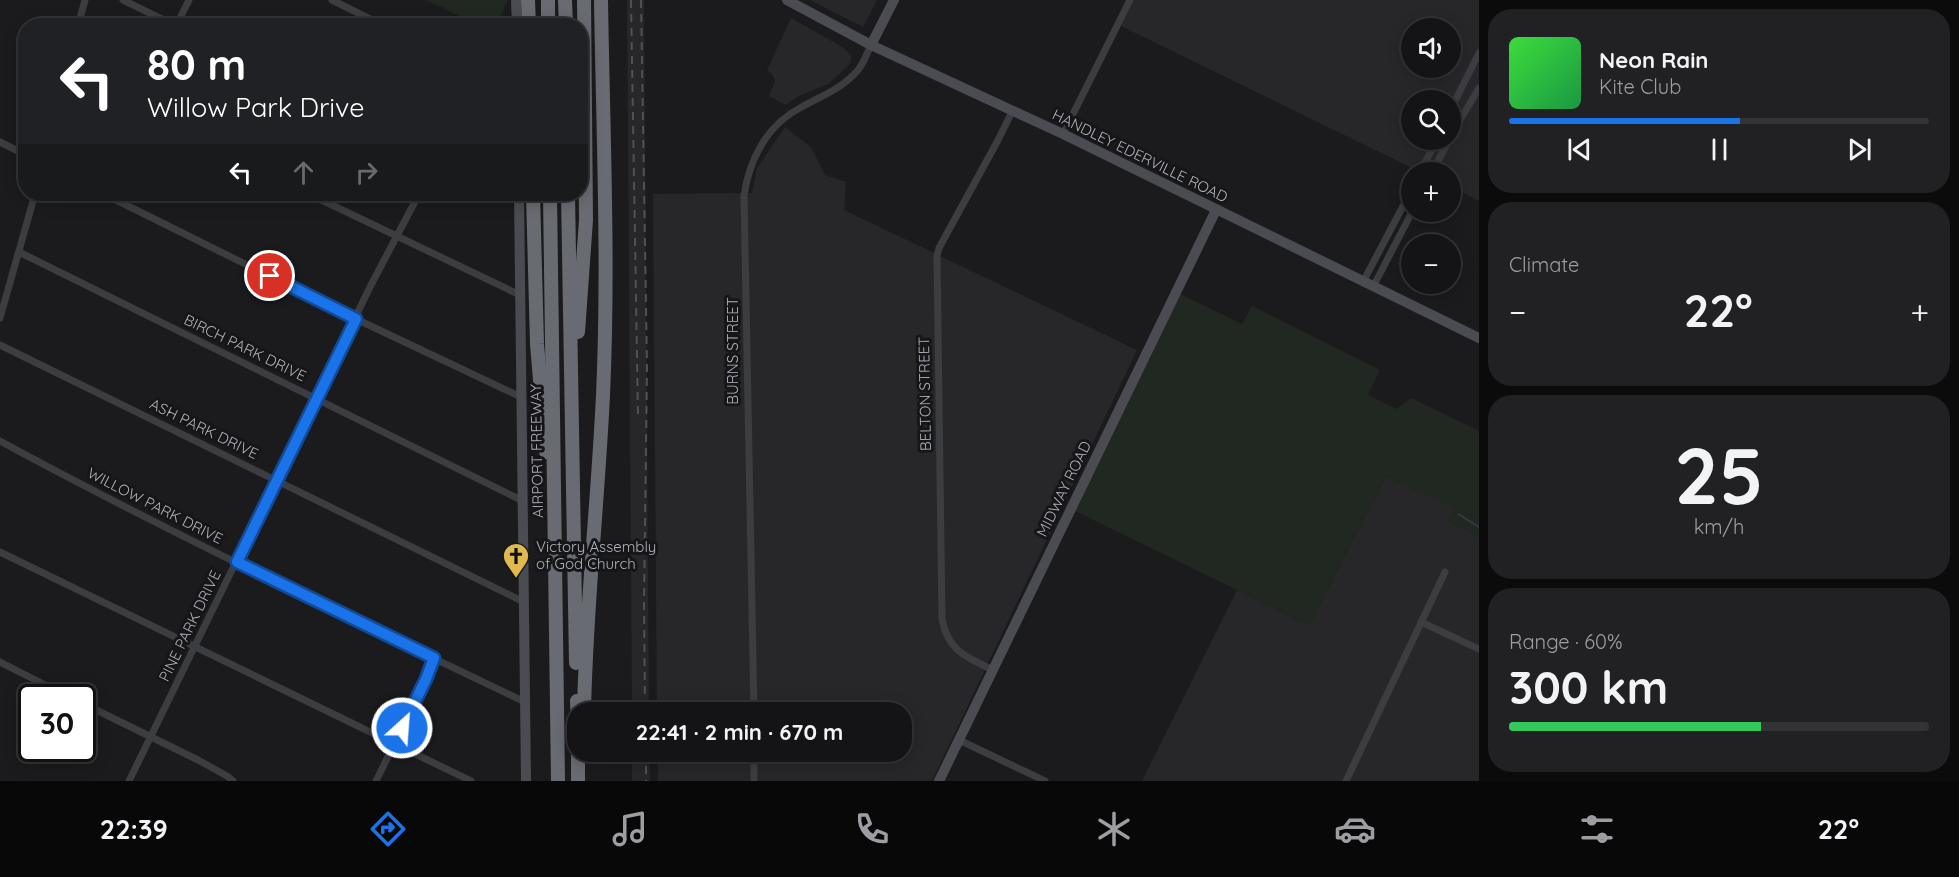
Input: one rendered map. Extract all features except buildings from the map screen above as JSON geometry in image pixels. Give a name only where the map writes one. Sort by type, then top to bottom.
[{"type":"highway","points":[[520,18],[528,0]]},
{"type":"highway","points":[[548,0],[548,18]]},
{"type":"highway","points":[[565,0],[566,18]]},
{"type":"highway","points":[[584,0],[584,18]]},
{"type":"highway","points":[[584,702],[585,652],[603,396],[606,286],[601,0]]},
{"type":"highway","points":[[533,201],[537,344],[547,465],[554,503]]},
{"type":"highway","name":"AIRPORT FREEWAY","points":[[550,201],[558,781]]},
{"type":"highway","points":[[568,201],[578,702]]},
{"type":"highway","points":[[572,421],[586,201]]},
{"type":"highway","points":[[578,781],[579,762]]},
{"type":"main road","points":[[516,0],[517,18]]},
{"type":"main road","name":"HANDLEY EDERVILLE ROAD","points":[[787,0],[871,45],[1063,134],[1479,338]]},
{"type":"main road","points":[[871,45],[894,0]]},
{"type":"main road","name":"AIRPORT FREEWAY","points":[[519,201],[526,781]]},
{"type":"main road","name":"MIDWAY ROAD","points":[[939,781],[1216,210]]},
{"type":"street","points":[[80,18],[85,0]]},
{"type":"street","points":[[123,0],[160,18]]},
{"type":"street","points":[[180,18],[189,0]]},
{"type":"street","points":[[332,0],[368,18]]},
{"type":"street","points":[[1063,134],[1130,0]]},
{"type":"street","name":"BURNS STREET","points":[[754,702],[747,412],[744,196],[746,184],[759,149],[778,124],[798,108],[834,92],[859,69],[871,45]]},
{"type":"street","points":[[1460,90],[1479,53]]},
{"type":"street","points":[[1461,119],[1479,88]]},
{"type":"street","name":"BELTON STREET","points":[[993,670],[967,658],[952,645],[944,630],[942,619],[937,256],[939,248],[1013,110]]},
{"type":"street","points":[[0,142],[18,151]]},
{"type":"street","points":[[0,318],[32,201]]},
{"type":"street","points":[[118,201],[356,319],[521,397]]},
{"type":"street","points":[[324,201],[520,295]]},
{"type":"street","name":"PINE PARK DRIVE","points":[[129,781],[415,201]]},
{"type":"street","points":[[1368,284],[1383,245],[1400,212]]},
{"type":"street","points":[[1368,284],[1392,249],[1407,222]]},
{"type":"street","points":[[1383,245],[1392,249]]},
{"type":"street","name":"BIRCH PARK DRIVE","points":[[19,252],[523,501]]},
{"type":"street","name":"ASH PARK DRIVE","points":[[0,345],[524,602]]},
{"type":"street","name":"WILLOW PARK DRIVE","points":[[0,441],[237,562],[525,702]]},
{"type":"street","points":[[0,552],[471,781]]},
{"type":"street","points":[[1346,781],[1445,572]]},
{"type":"street","points":[[1421,622],[1479,649]]},
{"type":"street","points":[[375,781],[426,679],[434,658]]},
{"type":"street","points":[[0,662],[43,684]]},
{"type":"street","points":[[96,710],[233,781]]},
{"type":"street","points":[[959,740],[1045,781]]},
{"type":"street","points":[[754,762],[754,781]]},
{"type":"shaded area","points":[[426,0],[508,0],[499,18],[463,18]]},
{"type":"shaded area","points":[[627,0],[644,0],[649,702],[632,702]]},
{"type":"shaded area","points":[[810,0],[877,0],[863,27]]},
{"type":"shaded area","points":[[1134,0],[1479,0],[1479,201],[1461,192],[1461,162],[1401,163],[1121,26]]},
{"type":"shaded area","points":[[791,18],[844,48],[851,56],[851,62],[828,84],[797,97],[785,105],[769,96],[775,81],[767,70]]},
{"type":"shaded area","points":[[785,127],[811,147],[825,175],[846,182],[844,210],[1137,350],[932,781],[658,781],[658,762],[912,762],[912,702],[657,702],[653,194],[752,193],[757,168]]},
{"type":"shaded area","points":[[1180,294],[1242,324],[1252,306],[1380,370],[1368,395],[1396,409],[1411,398],[1479,431],[1479,537],[1448,521],[1454,508],[1386,476],[1309,625],[1075,511]]},
{"type":"shaded area","points":[[1386,476],[1455,508],[1448,521],[1479,537],[1479,781],[1142,781],[1237,590],[1309,625]]},
{"type":"shaded area","points":[[632,762],[649,762],[650,781],[632,781]]},
{"type":"waterway","points":[[1458,514],[1479,527]]},
{"type":"railway","points":[[631,0],[638,417]]},
{"type":"railway","points":[[641,0],[647,368],[645,702]]},
{"type":"railway","points":[[646,762],[646,781]]},
{"type":"place","name":"Victory Assembly of God Church","points":[[516,579]]},
{"type":"route","points":[[270,276],[356,319],[237,562],[434,658],[402,728]]}]
